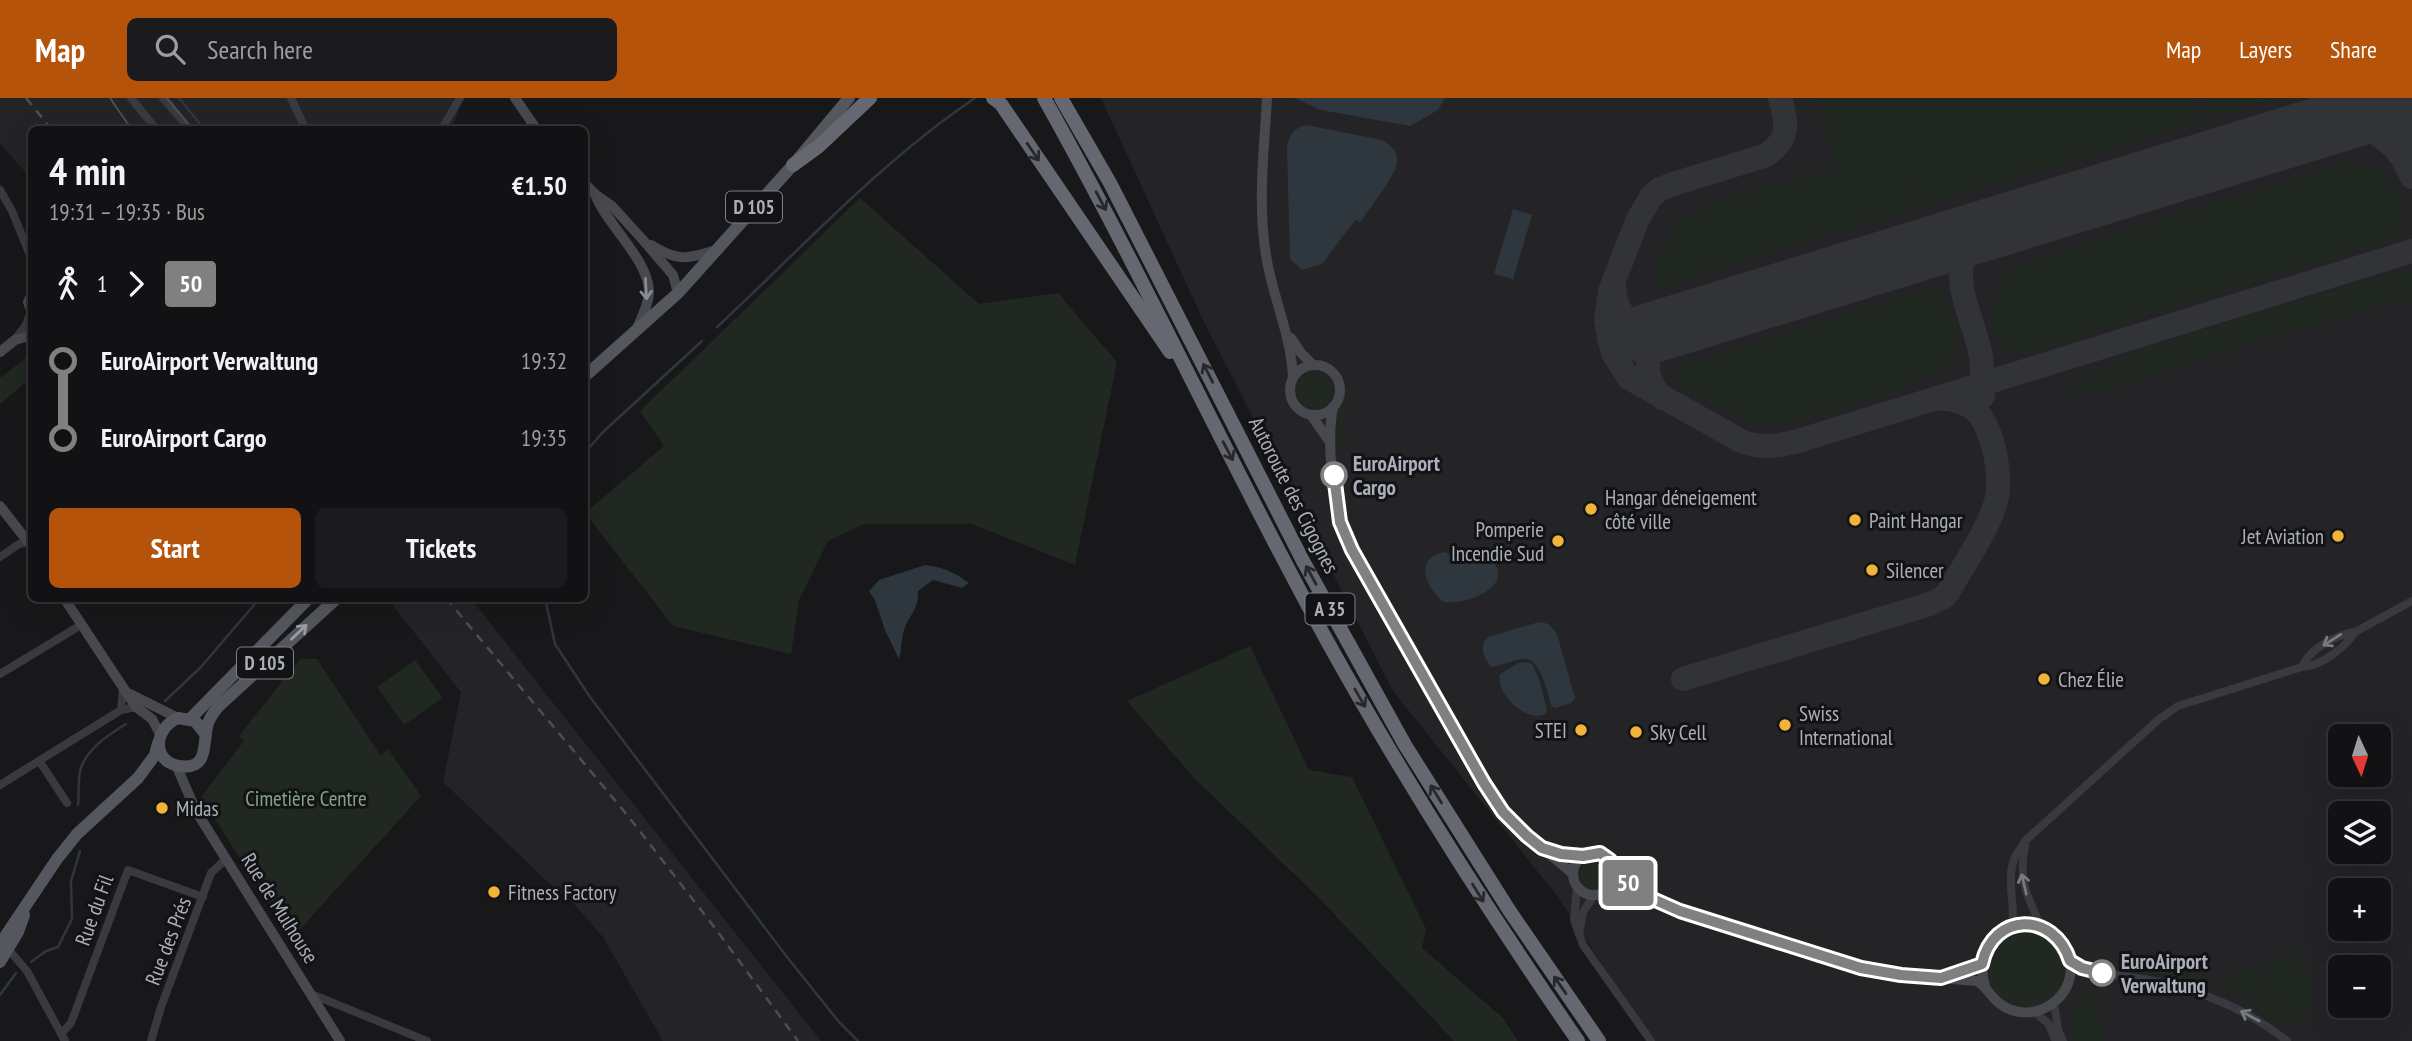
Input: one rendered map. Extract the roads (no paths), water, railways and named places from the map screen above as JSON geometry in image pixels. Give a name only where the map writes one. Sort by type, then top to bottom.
[{"type":"highway","points":[[793,165],[819,146],[870,98]]},
{"type":"highway","points":[[993,98],[1001,104],[1196,391]]},
{"type":"highway","name":"Autoroute des Cigognes","points":[[1044,98],[1146,286],[1196,391],[1326,639],[1390,752],[1495,921],[1578,1041]]},
{"type":"highway","name":"Autoroute des Cigognes","points":[[1064,98],[1303,561],[1405,745],[1508,910],[1599,1041]]},
{"type":"highway","points":[[1073,98],[1096,157]]},
{"type":"main road","points":[[515,98],[534,126]]},
{"type":"main road","name":"D 105","points":[[588,373],[678,293],[849,98]]},
{"type":"main road","points":[[1267,98],[1262,174],[1263,225],[1271,283],[1286,330],[1293,377],[1290,390],[1293,403],[1311,415],[1330,442]]},
{"type":"main road","points":[[588,187],[612,206],[673,275],[678,293]]},
{"type":"main road","points":[[594,194],[645,274],[649,291],[636,331]]},
{"type":"main road","points":[[643,240],[669,256],[680,259],[716,250]]},
{"type":"main road","points":[[1286,330],[1301,353],[1313,365],[1328,369],[1338,381],[1339,395],[1333,407],[1330,442],[1338,513],[1347,540],[1493,798],[1514,824],[1575,880],[1583,891],[1646,896]]},
{"type":"main road","points":[[0,352],[15,340],[28,336]]},
{"type":"main road","points":[[1293,377],[1299,370],[1313,365]]},
{"type":"main road","points":[[1311,415],[1320,415],[1333,407]]},
{"type":"main road","points":[[0,506],[28,541]]},
{"type":"main road","points":[[67,602],[136,708],[152,719],[162,754],[173,764],[182,766],[194,763],[202,757],[206,749],[206,735],[200,725],[125,690]]},
{"type":"main road","name":"D 105","points":[[184,719],[305,602]]},
{"type":"main road","name":"D 105","points":[[206,735],[212,715],[220,705],[333,602]]},
{"type":"main road","points":[[0,962],[3,942],[57,859],[77,834],[138,778],[155,755],[159,738],[170,721],[184,719]]},
{"type":"main road","points":[[189,795],[194,763]]},
{"type":"main road","points":[[138,778],[173,764]]},
{"type":"main road","name":"Rue de Mulhouse","points":[[173,764],[196,811],[340,1041]]},
{"type":"main road","points":[[1542,848],[1561,854],[1583,856],[1600,853],[1610,860],[1614,881],[1601,892]]},
{"type":"main road","points":[[1575,880],[1575,865],[1583,856]]},
{"type":"main road","points":[[1614,871],[1646,896],[1699,919],[1861,968],[1901,975],[1977,981],[1985,986],[2000,1004],[2022,1013],[2034,1012],[2054,1003],[2067,988],[2071,975],[2070,961],[2060,939],[2041,926],[2012,926],[1998,934],[1989,945],[1982,964],[1985,986]]},
{"type":"main road","points":[[1941,978],[1982,964]]},
{"type":"street","points":[[131,98],[154,126]]},
{"type":"street","points":[[163,98],[187,126]]},
{"type":"street","points":[[291,98],[304,126]]},
{"type":"street","points":[[442,126],[460,98]]},
{"type":"street","points":[[0,190],[8,202],[28,250]]},
{"type":"street","points":[[15,340],[28,320]]},
{"type":"street","points":[[0,557],[19,544],[28,544]]},
{"type":"street","points":[[2012,926],[2013,864],[2026,840],[2158,720],[2178,706],[2302,667],[2310,667],[2350,640],[2355,632],[2412,601]]},
{"type":"street","points":[[0,674],[81,625]]},
{"type":"street","points":[[121,710],[125,690]]},
{"type":"street","points":[[0,785],[121,710],[136,708]]},
{"type":"street","points":[[40,762],[67,803]]},
{"type":"street","points":[[2026,840],[2021,865],[2025,889],[2041,926]]},
{"type":"street","name":"Rue des Prés","points":[[151,1041],[211,873],[226,859]]},
{"type":"street","name":"Rue du Fil","points":[[63,1038],[128,870],[203,897]]},
{"type":"street","points":[[1575,880],[1574,920],[1586,950],[1651,1041]]},
{"type":"street","points":[[1579,934],[1583,912],[1601,892]]},
{"type":"street","points":[[3,942],[27,971],[63,1038]]},
{"type":"street","points":[[2070,961],[2082,968],[2102,973],[2161,983],[2211,996],[2268,1026],[2287,1041]]},
{"type":"street","points":[[311,993],[427,1041]]},
{"type":"street","points":[[2054,1003],[2057,1030],[2063,1041]]},
{"type":"street","points":[[2034,1012],[2048,1023],[2056,1041]]},
{"type":"waterway","points":[[179,98],[202,126]]},
{"type":"waterway","points":[[717,327],[873,178],[975,98]]},
{"type":"waterway","points":[[588,449],[602,433],[702,341]]},
{"type":"waterway","points":[[165,701],[201,667],[257,602]]},
{"type":"waterway","points":[[546,602],[555,644],[590,697],[787,957],[839,1022],[858,1041]]},
{"type":"waterway","points":[[78,805],[80,771],[87,756],[105,738],[126,724]]},
{"type":"waterway","points":[[31,962],[46,951],[58,947],[72,919],[71,881],[80,851]]},
{"type":"waterway","points":[[0,995],[16,973]]},
{"type":"tram line","points":[[110,98],[129,126]]},
{"type":"tram line","points":[[167,98],[190,126]]},
{"type":"railway","points":[[26,98],[49,126]]},
{"type":"railway","points":[[449,602],[628,816],[798,1041]]},
{"type":"place","name":"EuroAirport Cargo","points":[[1334,475]]},
{"type":"place","name":"Hangar déneigement côté ville","points":[[1591,509]]},
{"type":"place","name":"Paint Hangar","points":[[1855,520]]},
{"type":"place","name":"Jet Aviation","points":[[2338,536]]},
{"type":"place","name":"Pomperie Incendie Sud","points":[[1558,541]]},
{"type":"place","name":"Silencer","points":[[1872,570]]},
{"type":"place","name":"Chez Élie","points":[[2044,679]]},
{"type":"place","name":"Swiss International","points":[[1785,725]]},
{"type":"place","name":"STEI","points":[[1581,730]]},
{"type":"place","name":"Sky Cell","points":[[1636,732]]},
{"type":"place","name":"Midas","points":[[162,808]]},
{"type":"place","name":"Fitness Factory","points":[[494,892]]},
{"type":"place","name":"EuroAirport Verwaltung","points":[[2102,973]]},
{"type":"park label","name":"Cimetière Centre","points":[[306,798]]}]
